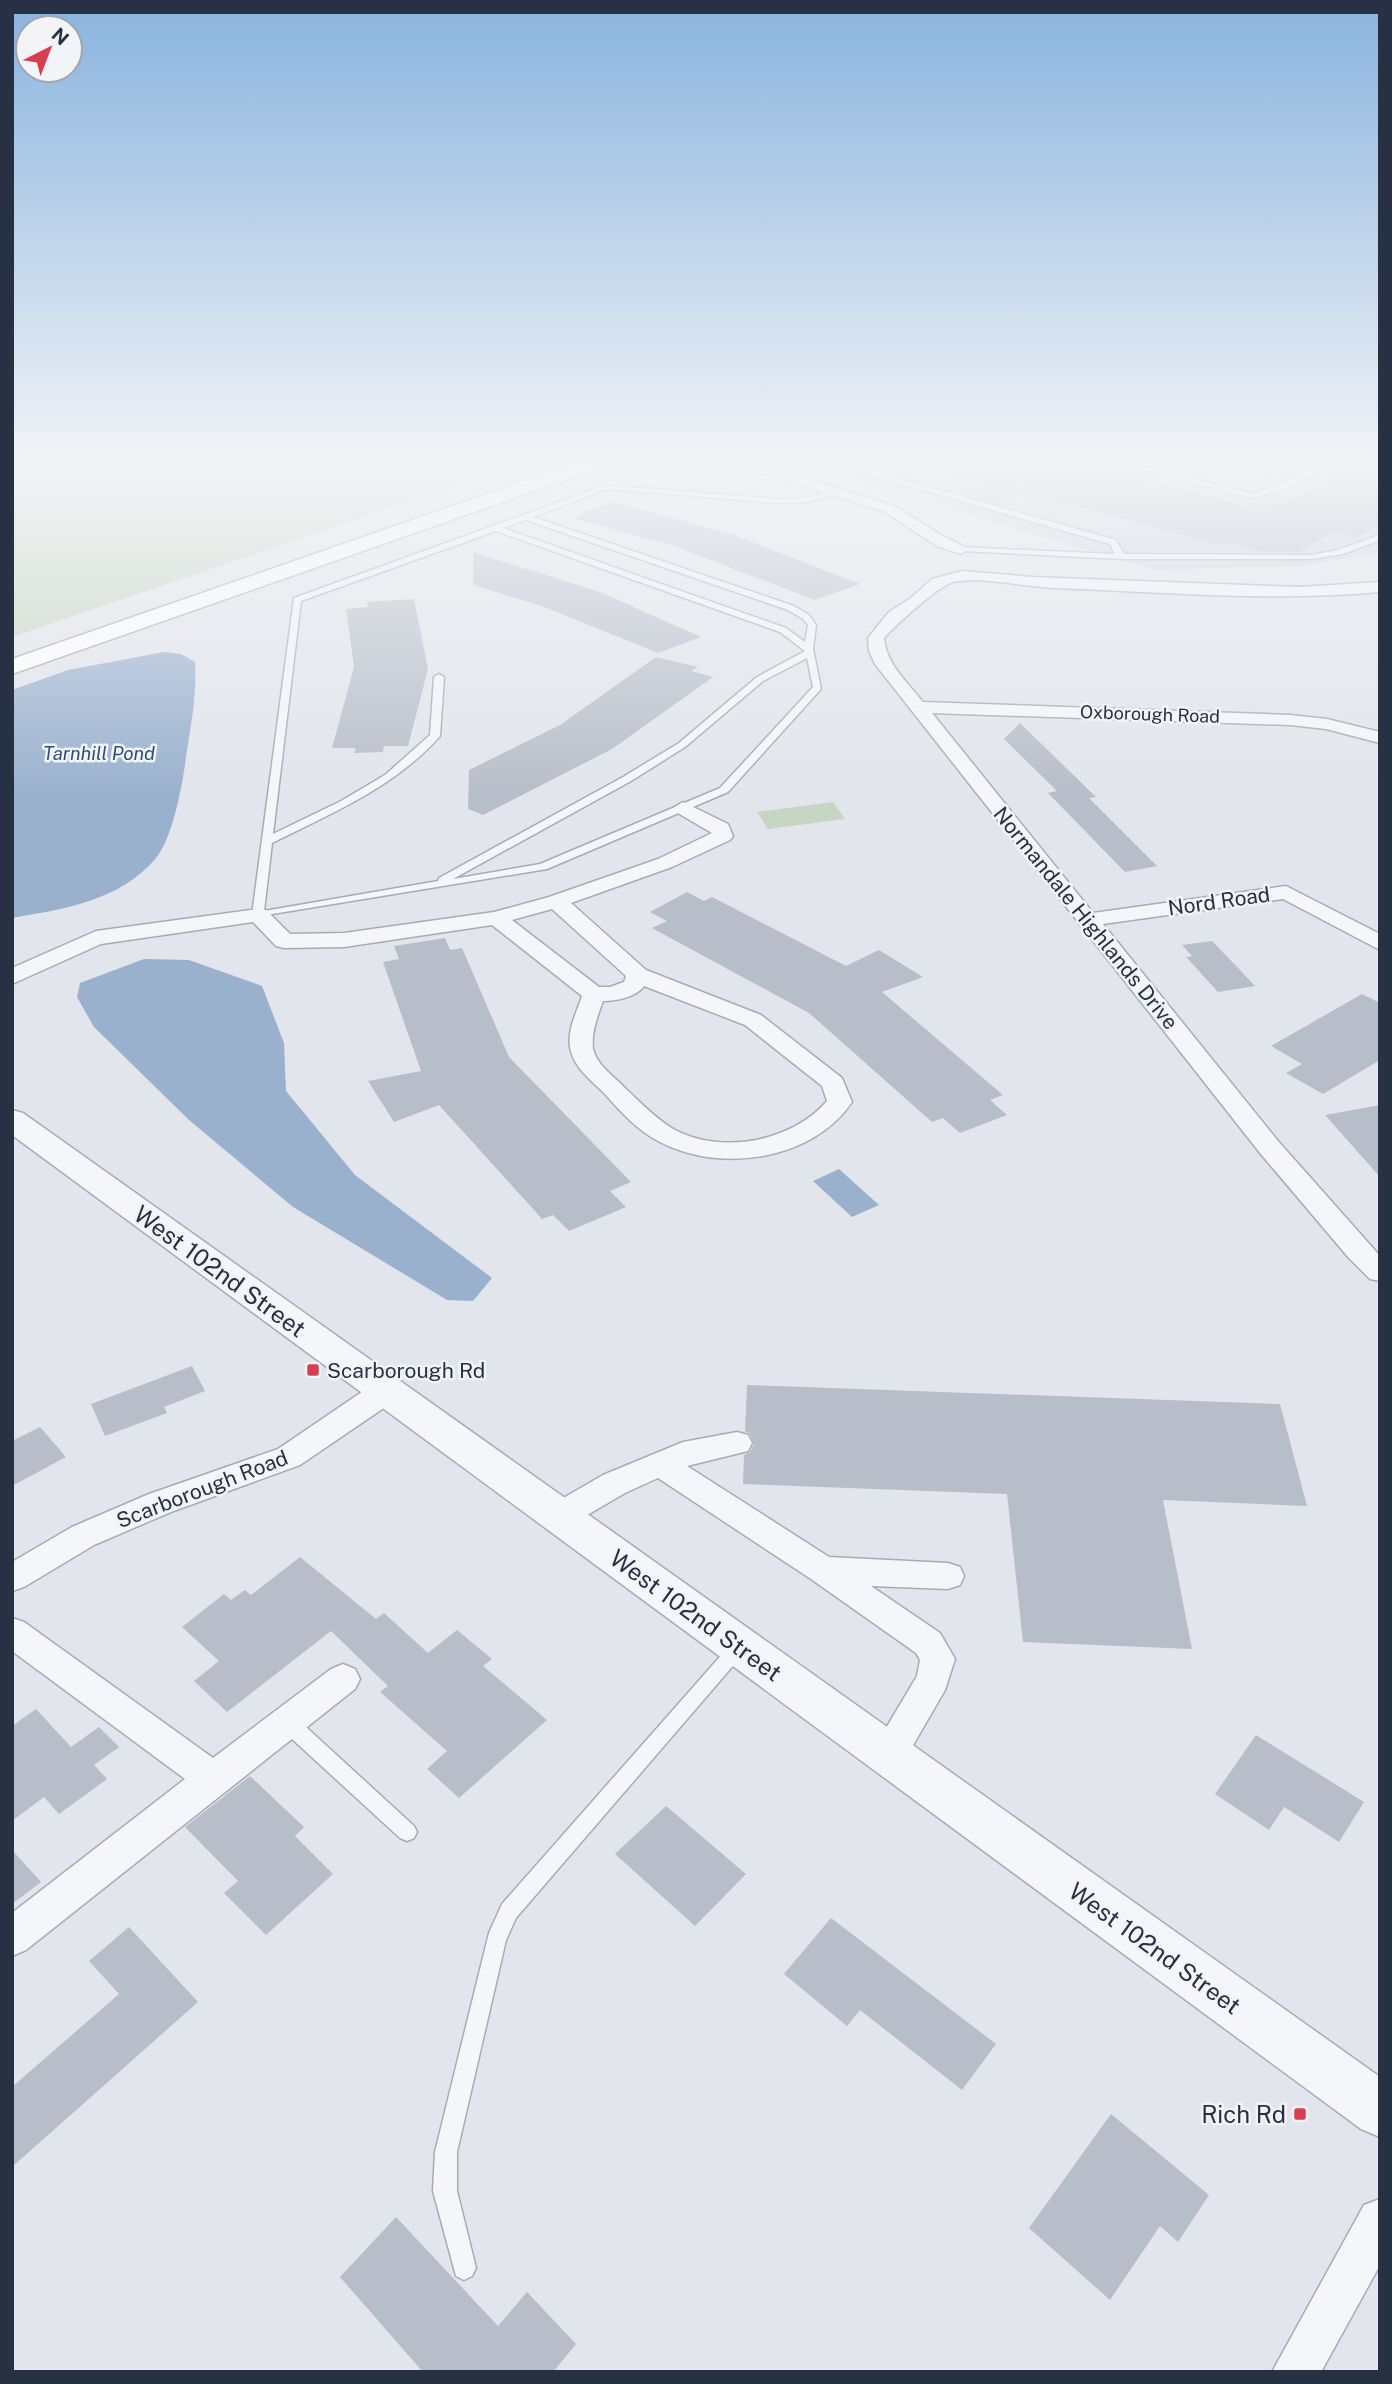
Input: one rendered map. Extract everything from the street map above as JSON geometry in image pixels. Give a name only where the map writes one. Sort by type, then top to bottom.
[{"type":"main road","points":[[12,649],[239,571]]},
{"type":"main road","points":[[12,667],[286,571]]},
{"type":"street","name":"Normandale Highlands Drive","points":[[1380,587],[1336,592],[1300,592],[1046,583],[962,576],[938,582],[895,615],[877,638],[880,657],[918,707],[1269,1147],[1358,1251],[1380,1272]]},
{"type":"street","name":"Oxborough Road","points":[[918,707],[1277,719],[1327,724],[1380,738]]},
{"type":"street","points":[[12,977],[96,938],[258,915],[284,941],[344,940],[496,918],[556,901],[665,863],[723,836],[721,828],[682,808]]},
{"type":"street","name":"Nord Road","points":[[1088,920],[1286,892],[1380,943]]},
{"type":"street","points":[[556,901],[638,975],[752,1020],[833,1083],[840,1102],[832,1115],[797,1137],[766,1148],[714,1150],[671,1138],[631,1108],[584,1057],[580,1040],[594,994]]},
{"type":"street","points":[[496,918],[594,994],[613,994],[633,986],[638,975]]},
{"type":"street","name":"West 102nd Street","points":[[12,1120],[1380,2110]]},
{"type":"street","name":"Scarborough Road","points":[[12,1578],[83,1536],[160,1503],[289,1457],[386,1391]]},
{"type":"street","points":[[559,1516],[614,1484],[694,1450],[737,1443]]},
{"type":"street","points":[[660,1464],[823,1570],[928,1643],[938,1659],[933,1680],[888,1755]]},
{"type":"street","points":[[823,1570],[947,1576]]},
{"type":"street","points":[[12,1632],[212,1779]]},
{"type":"street","points":[[12,1937],[343,1679]]},
{"type":"street","points":[[1295,2372],[1380,2221]]},
{"type":"lane","points":[[376,571],[297,600],[258,915],[544,867],[724,790],[818,687],[809,651],[812,625],[806,617],[790,608],[683,571]]},
{"type":"lane","points":[[618,571],[783,630],[809,651]]},
{"type":"lane","points":[[434,886],[638,773],[682,745],[760,679],[809,651]]},
{"type":"lane","points":[[267,841],[345,803],[406,764],[435,736],[439,677]]},
{"type":"lane","points":[[464,2268],[445,2191],[446,2152],[496,1940],[509,1911],[739,1647]]},
{"type":"lane","points":[[287,1722],[407,1832]]},
{"type":"green space","points":[[12,571],[204,571],[12,637]]},
{"type":"green space","points":[[833,802],[845,819],[768,829],[757,812]]},
{"type":"water","name":"Tarnhill Pond","points":[[164,652],[181,654],[195,662],[195,674],[193,710],[182,781],[172,824],[162,849],[142,873],[108,894],[51,911],[12,918],[12,690],[68,670]]},
{"type":"water","points":[[144,959],[189,960],[262,986],[284,1043],[286,1091],[355,1175],[492,1278],[473,1301],[447,1300],[293,1207],[189,1120],[94,1027],[77,997],[80,983]]},
{"type":"water","points":[[839,1169],[879,1205],[852,1217],[813,1181]]},
{"type":"building","points":[[473,571],[534,571],[600,592],[701,637],[658,653],[542,606],[473,585]]},
{"type":"building","points":[[740,571],[827,571],[860,584],[815,600]]},
{"type":"building","points":[[414,599],[428,669],[408,746],[384,746],[383,752],[354,753],[356,748],[332,748],[354,667],[346,609],[368,607],[367,602]]},
{"type":"building","points":[[656,657],[698,667],[691,671],[713,677],[612,749],[483,815],[468,809],[469,770],[560,725]]},
{"type":"building","points":[[1020,723],[1096,797],[1089,798],[1157,866],[1125,872],[1048,793],[1057,791],[1004,739]]},
{"type":"building","points":[[687,892],[704,901],[712,897],[846,966],[879,950],[923,977],[882,992],[1003,1095],[990,1100],[1007,1115],[960,1133],[943,1118],[932,1122],[809,1013],[652,928],[667,921],[650,912]]},
{"type":"building","points":[[445,938],[450,950],[462,948],[509,1057],[631,1182],[610,1191],[626,1207],[569,1231],[553,1215],[542,1219],[439,1105],[394,1122],[368,1081],[421,1071],[383,962],[399,959],[394,946]]},
{"type":"building","points":[[1212,941],[1255,986],[1218,992],[1186,957],[1192,956],[1182,945]]},
{"type":"building","points":[[1362,994],[1380,1003],[1380,1060],[1323,1094],[1286,1073],[1302,1064],[1271,1046]]},
{"type":"building","points":[[1380,1105],[1380,1177],[1325,1115]]},
{"type":"building","points":[[192,1366],[205,1391],[164,1407],[167,1413],[105,1436],[91,1404]]},
{"type":"building","points":[[747,1385],[1280,1404],[1307,1506],[1163,1500],[1192,1649],[1023,1642],[1007,1494],[743,1484],[744,1455],[750,1452],[754,1444],[750,1434],[745,1431]]},
{"type":"building","points":[[40,1427],[66,1457],[12,1486],[12,1441]]},
{"type":"building","points":[[300,1557],[376,1619],[384,1613],[428,1653],[457,1630],[492,1659],[483,1666],[547,1720],[459,1798],[427,1769],[447,1751],[380,1692],[388,1686],[331,1631],[227,1712],[194,1681],[219,1661],[182,1627],[224,1594],[231,1600],[245,1590],[251,1595]]},
{"type":"building","points":[[36,1709],[71,1747],[99,1727],[119,1747],[94,1765],[107,1779],[59,1814],[44,1797],[12,1821],[12,1726]]},
{"type":"building","points":[[1256,1735],[1364,1802],[1339,1842],[1284,1807],[1269,1830],[1215,1794]]},
{"type":"building","points":[[250,1776],[304,1827],[295,1836],[333,1874],[266,1935],[224,1893],[238,1881],[185,1827]]},
{"type":"building","points":[[666,1806],[746,1874],[695,1926],[615,1854]]},
{"type":"building","points":[[12,1850],[41,1882],[12,1904]]},
{"type":"building","points":[[831,1918],[996,2044],[962,2090],[860,2010],[847,2026],[784,1974]]},
{"type":"building","points":[[129,1927],[198,2002],[12,2167],[12,2087],[119,1994],[89,1961]]},
{"type":"building","points":[[1111,2114],[1209,2195],[1178,2242],[1160,2226],[1110,2300],[1029,2228]]},
{"type":"building","points":[[396,2217],[498,2326],[527,2292],[576,2344],[553,2372],[423,2372],[340,2277]]},
{"type":"place","name":"Scarborough Rd","points":[[313,1370]]},
{"type":"place","name":"Rich Rd","points":[[1300,2114]]}]
